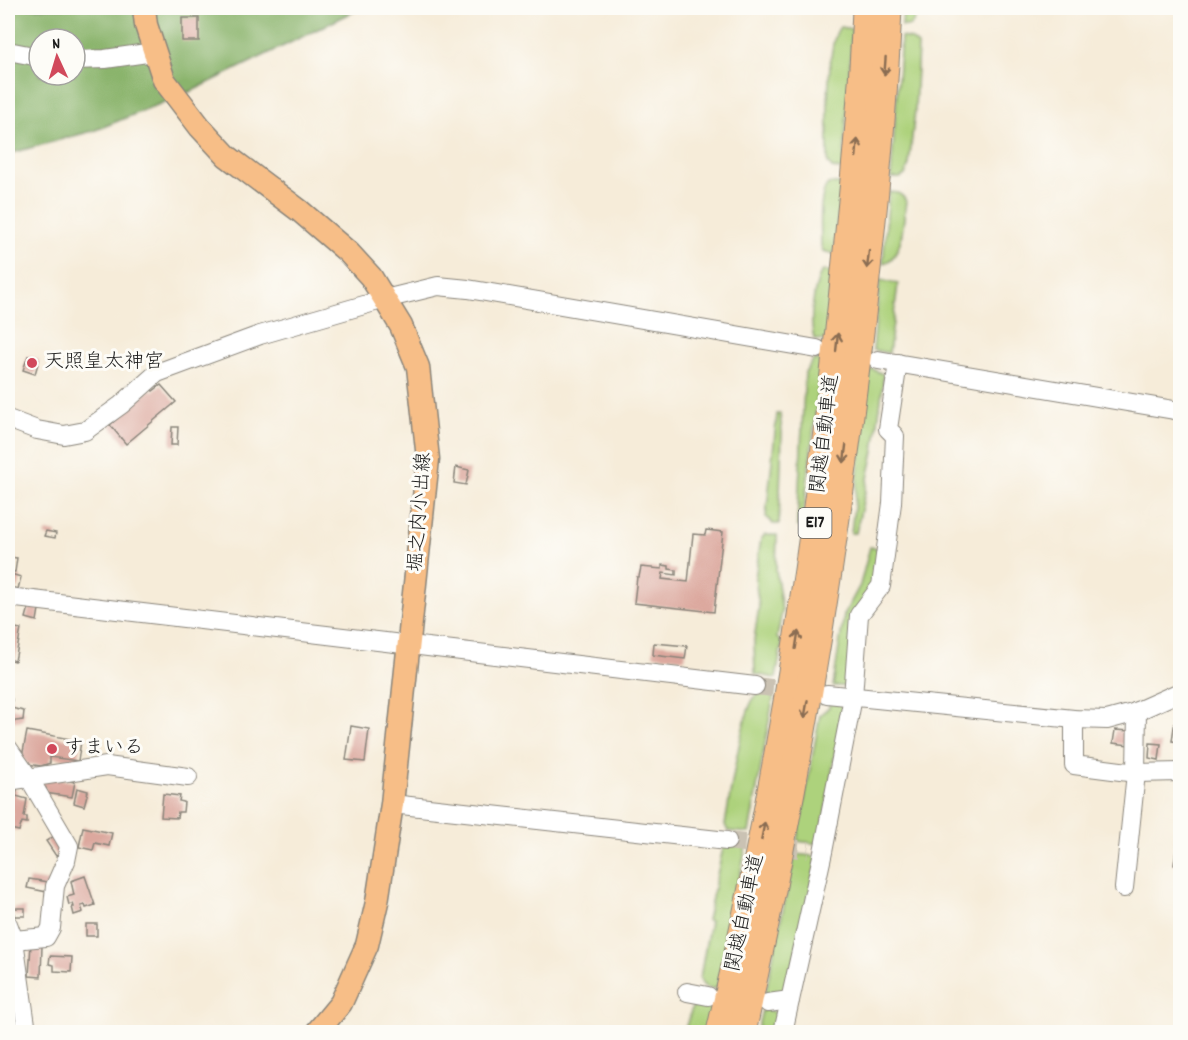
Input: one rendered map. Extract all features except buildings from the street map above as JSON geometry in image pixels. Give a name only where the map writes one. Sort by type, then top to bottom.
[{"type":"highway","name":"関越自動車道","points":[[720,1032],[765,818],[806,583],[823,465],[857,145],[866,8]]},
{"type":"highway","name":"関越自動車道","points":[[742,1032],[786,821],[842,479],[870,249],[888,8]]},
{"type":"main road","name":"堀之内小出線","points":[[144,8],[146,25],[164,80],[220,149],[349,253],[371,277],[407,338],[418,367],[428,459],[392,804],[377,902],[367,945],[341,1003],[317,1032]]},
{"type":"street","points":[[8,51],[27,55]]},
{"type":"street","points":[[87,60],[154,52]]},
{"type":"street","points":[[8,419],[37,430],[64,435],[85,431],[121,405],[157,373],[260,335],[438,286],[817,350]]},
{"type":"street","points":[[878,360],[1180,411]]},
{"type":"street","points":[[783,1032],[816,851],[853,697],[859,615],[880,586],[890,515],[895,436],[888,429],[898,363]]},
{"type":"street","points":[[8,597],[755,686]]},
{"type":"street","points":[[827,694],[1074,719],[1107,720],[1137,711],[1180,692]]},
{"type":"street","points":[[1124,888],[1136,773],[1137,711]]},
{"type":"street","points":[[1074,719],[1074,765],[1136,773],[1180,772]]},
{"type":"street","points":[[8,748],[29,778],[69,846],[66,861],[55,886],[51,928],[46,937],[11,932],[19,1021]]},
{"type":"street","points":[[8,781],[107,766],[189,777]]},
{"type":"street","points":[[392,804],[727,842]]},
{"type":"street","points":[[687,992],[708,996]]},
{"type":"street","points":[[768,1003],[790,1000]]},
{"type":"green space","points":[[8,8],[361,8],[194,90],[96,130],[8,154]]},
{"type":"green space","points":[[903,8],[918,8],[910,26],[902,26]]},
{"type":"green space","points":[[840,27],[852,29],[843,170],[832,168],[828,163],[830,70],[835,36]]},
{"type":"green space","points":[[901,37],[911,39],[918,45],[915,110],[909,164],[905,175],[900,178],[891,178]]},
{"type":"green space","points":[[828,184],[841,184],[834,254],[823,251],[821,246],[821,204]]},
{"type":"green space","points":[[889,192],[899,194],[906,201],[899,246],[890,260],[883,263]]},
{"type":"green space","points":[[821,272],[832,272],[826,341],[814,339],[812,323],[816,288]]},
{"type":"green space","points":[[880,280],[898,284],[889,353],[873,350]]},
{"type":"green space","points":[[813,360],[822,360],[802,526],[797,526],[805,373]]},
{"type":"green space","points":[[870,368],[883,374],[883,384],[874,451],[856,533],[851,533]]},
{"type":"green space","points":[[777,414],[780,414],[782,433],[779,524],[773,524],[766,517]]},
{"type":"green space","points":[[765,535],[777,535],[776,570],[782,611],[777,638],[782,643],[776,678],[755,674],[754,640],[759,606],[755,578],[761,539]]},
{"type":"green space","points":[[870,547],[883,552],[847,686],[833,686],[844,615],[860,585]]},
{"type":"green space","points":[[763,692],[774,693],[749,833],[728,831],[725,825],[745,719],[755,697]]},
{"type":"green space","points":[[830,701],[841,703],[843,706],[820,844],[797,841],[820,715],[829,707]]},
{"type":"green space","points":[[728,845],[746,846],[717,989],[704,986],[700,978],[710,921],[707,920],[723,849]]},
{"type":"green space","points":[[795,854],[813,856],[817,859],[788,988],[781,995],[765,995]]},
{"type":"green space","points":[[697,1003],[714,1003],[707,1032],[684,1032],[692,1008]]},
{"type":"green space","points":[[762,1010],[772,1011],[779,1015],[777,1032],[757,1032]]},
{"type":"tunnel","points":[[755,686],[798,691]]},
{"type":"tunnel","points":[[727,841],[808,850]]},
{"type":"place","name":"天照皇太神宮","points":[[32,363]]},
{"type":"place","name":"すまいる","points":[[52,749]]}]
